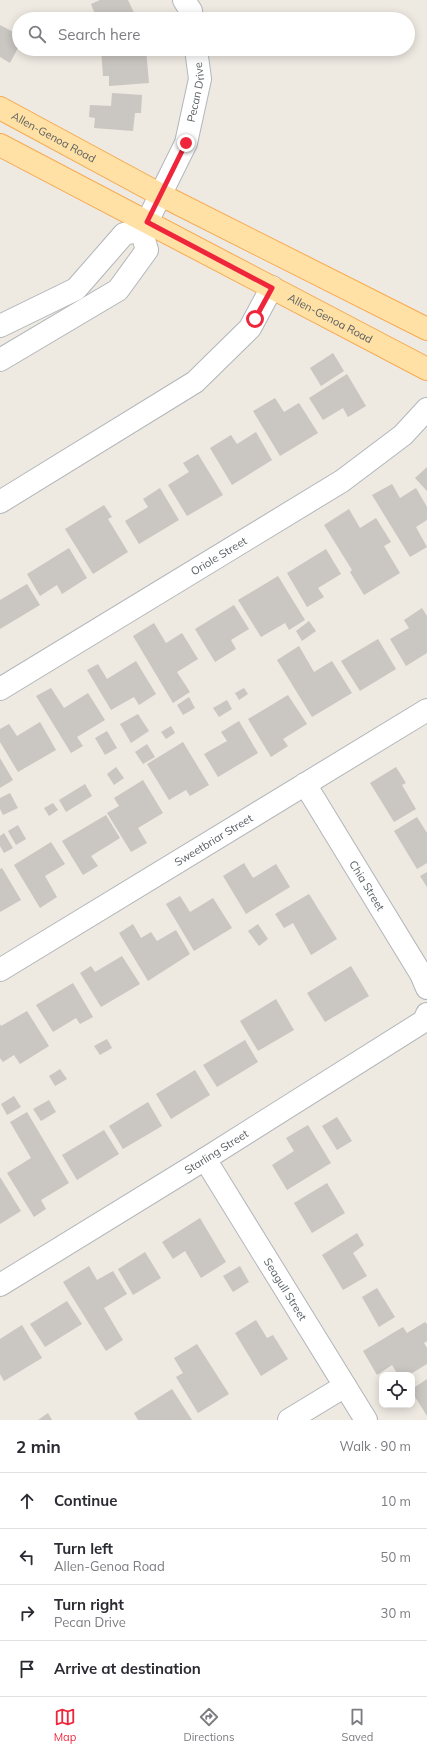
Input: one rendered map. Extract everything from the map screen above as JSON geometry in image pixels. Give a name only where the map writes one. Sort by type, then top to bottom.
[{"type":"main road","name":"Allen-Genoa Road","points":[[0,108],[161,195],[427,329]]},
{"type":"main road","name":"Allen-Genoa Road","points":[[0,145],[144,226],[272,288],[427,369]]},
{"type":"street","points":[[184,0],[191,12]]},
{"type":"street","name":"Pecan Drive","points":[[144,226],[186,143],[200,79],[197,56]]},
{"type":"street","points":[[0,326],[76,288],[124,234],[144,226],[147,250],[118,290],[0,360]]},
{"type":"street","points":[[0,502],[195,382],[250,328],[272,288]]},
{"type":"street","points":[[54,299],[72,318]]},
{"type":"street","name":"Oriole Street","points":[[0,690],[342,481],[403,435],[427,409]]},
{"type":"street","name":"Sweetbriar Street","points":[[0,970],[427,710]]},
{"type":"street","name":"Chia Street","points":[[305,784],[421,974],[427,988]]},
{"type":"street","name":"Starling Street","points":[[0,1285],[205,1159],[424,1021],[427,1014]]},
{"type":"street","name":"Seagull Street","points":[[205,1159],[366,1420]]},
{"type":"street","points":[[289,1420],[345,1386]]},
{"type":"building","points":[[100,0],[128,0],[134,12],[94,12],[91,4]]},
{"type":"building","points":[[0,25],[12,31],[12,56],[14,56],[10,63],[0,57]]},
{"type":"building","points":[[102,56],[147,56],[149,83],[109,86],[109,76],[103,76]]},
{"type":"building","points":[[112,93],[142,95],[141,113],[135,113],[133,131],[94,128],[95,118],[89,117],[90,105],[111,106]]},
{"type":"building","points":[[333,353],[344,371],[321,386],[310,368]]},
{"type":"building","points":[[347,374],[366,406],[348,417],[343,408],[323,420],[309,398]]},
{"type":"building","points":[[275,398],[284,412],[299,403],[318,433],[280,456],[253,411]]},
{"type":"building","points":[[256,432],[272,460],[232,485],[210,448],[231,435],[237,444]]},
{"type":"building","points":[[198,454],[223,495],[187,516],[168,485],[189,472],[183,463]]},
{"type":"building","points":[[427,467],[427,491],[415,478]]},
{"type":"building","points":[[392,484],[400,498],[416,488],[427,507],[427,520],[416,527],[427,547],[410,557],[372,495]]},
{"type":"building","points":[[160,488],[179,520],[139,544],[125,521],[148,507],[143,499]]},
{"type":"building","points":[[104,505],[112,517],[108,519],[128,552],[93,574],[65,529]]},
{"type":"building","points":[[349,509],[360,528],[376,518],[391,542],[384,546],[400,573],[364,595],[350,572],[352,570],[324,525]]},
{"type":"building","points":[[69,548],[87,578],[62,594],[57,585],[40,596],[27,574]]},
{"type":"building","points":[[326,549],[341,574],[318,588],[324,597],[307,607],[287,573]]},
{"type":"building","points":[[278,576],[305,620],[289,630],[285,623],[261,637],[238,600]]},
{"type":"building","points":[[27,584],[40,605],[0,629],[0,600]]},
{"type":"building","points":[[234,605],[249,629],[231,640],[236,649],[215,662],[195,629]]},
{"type":"building","points":[[422,608],[427,616],[427,653],[406,666],[390,639],[409,628],[404,620]]},
{"type":"building","points":[[309,621],[316,631],[302,641],[296,631]]},
{"type":"building","points":[[154,623],[166,643],[182,633],[198,659],[177,672],[190,692],[173,703],[133,636]]},
{"type":"building","points":[[378,639],[396,669],[360,691],[341,661]]},
{"type":"building","points":[[299,646],[314,672],[332,661],[352,693],[312,717],[277,660]]},
{"type":"building","points":[[136,661],[156,694],[139,705],[134,697],[111,710],[87,670],[98,664],[107,679]]},
{"type":"building","points":[[51,688],[64,708],[88,693],[105,720],[77,737],[83,746],[71,753],[36,696]]},
{"type":"building","points":[[244,688],[248,694],[239,700],[235,693]]},
{"type":"building","points":[[288,695],[307,724],[283,739],[288,746],[271,757],[248,719]]},
{"type":"building","points":[[189,697],[195,708],[183,715],[177,705]]},
{"type":"building","points":[[227,700],[232,709],[219,717],[213,708]]},
{"type":"building","points":[[138,714],[149,731],[131,743],[120,724]]},
{"type":"building","points":[[239,721],[258,753],[218,777],[204,754],[227,741],[221,732]]},
{"type":"building","points":[[40,722],[56,750],[18,772],[0,742],[0,729],[9,724],[17,736]]},
{"type":"building","points":[[171,726],[175,733],[166,739],[161,732]]},
{"type":"building","points":[[107,731],[117,748],[105,755],[95,738]]},
{"type":"building","points":[[183,742],[209,785],[190,796],[186,790],[169,800],[147,764]]},
{"type":"building","points":[[147,744],[155,757],[143,764],[135,752]]},
{"type":"building","points":[[0,758],[13,780],[0,788]]},
{"type":"building","points":[[116,767],[124,778],[114,785],[107,774]]},
{"type":"building","points":[[396,767],[406,783],[402,785],[416,809],[394,822],[370,783]]},
{"type":"building","points":[[143,780],[163,813],[138,828],[147,843],[131,852],[107,813],[119,806],[114,798]]},
{"type":"building","points":[[85,784],[92,796],[66,812],[59,800]]},
{"type":"building","points":[[10,793],[18,808],[3,815],[0,809],[0,798]]},
{"type":"building","points":[[53,803],[58,810],[49,816],[44,808]]},
{"type":"building","points":[[106,815],[120,838],[91,856],[98,866],[83,875],[62,841]]},
{"type":"building","points":[[417,817],[427,833],[427,863],[417,869],[394,831]]},
{"type":"building","points":[[18,825],[26,839],[16,845],[8,831]]},
{"type":"building","points":[[4,833],[13,848],[4,853],[0,846],[0,836]]},
{"type":"building","points":[[51,842],[65,864],[45,876],[57,897],[40,908],[14,865]]},
{"type":"building","points":[[244,863],[253,878],[276,864],[290,887],[246,914],[223,876]]},
{"type":"building","points":[[2,868],[21,900],[0,912],[0,869]]},
{"type":"building","points":[[427,872],[427,887],[420,876]]},
{"type":"building","points":[[309,894],[337,939],[311,955],[293,923],[284,928],[275,914]]},
{"type":"building","points":[[180,896],[190,912],[213,898],[232,928],[194,951],[166,904]]},
{"type":"building","points":[[133,924],[141,938],[151,932],[157,941],[176,930],[190,954],[148,981],[119,933]]},
{"type":"building","points":[[258,924],[268,939],[259,946],[248,931]]},
{"type":"building","points":[[122,956],[140,984],[101,1007],[80,973],[91,966],[95,972]]},
{"type":"building","points":[[351,966],[369,996],[325,1022],[307,993]]},
{"type":"building","points":[[73,983],[93,1017],[80,1024],[76,1018],[53,1032],[36,1005]]},
{"type":"building","points":[[276,999],[294,1030],[258,1051],[240,1021]]},
{"type":"building","points":[[27,1011],[49,1046],[20,1064],[14,1055],[3,1062],[0,1058],[0,1024],[1,1026]]},
{"type":"building","points":[[107,1039],[112,1048],[100,1055],[94,1046]]},
{"type":"building","points":[[245,1040],[258,1062],[217,1087],[203,1065]]},
{"type":"building","points":[[60,1069],[67,1079],[55,1086],[49,1076]]},
{"type":"building","points":[[195,1070],[210,1095],[171,1119],[156,1094]]},
{"type":"building","points":[[14,1096],[21,1107],[7,1115],[1,1104]]},
{"type":"building","points":[[49,1100],[56,1112],[41,1121],[33,1109]]},
{"type":"building","points":[[148,1102],[162,1126],[123,1149],[109,1126]]},
{"type":"building","points":[[27,1112],[69,1183],[41,1200],[46,1209],[34,1217],[7,1173],[31,1158],[10,1122]]},
{"type":"building","points":[[337,1117],[352,1141],[337,1150],[322,1126]]},
{"type":"building","points":[[308,1125],[331,1163],[287,1190],[272,1165],[294,1151],[286,1138]]},
{"type":"building","points":[[104,1130],[119,1154],[77,1180],[62,1155]]},
{"type":"building","points":[[0,1177],[21,1211],[0,1224]]},
{"type":"building","points":[[327,1183],[345,1213],[312,1233],[294,1203]]},
{"type":"building","points":[[200,1218],[226,1262],[201,1278],[185,1251],[173,1259],[162,1242]]},
{"type":"building","points":[[357,1233],[364,1245],[353,1253],[367,1276],[343,1290],[322,1255]]},
{"type":"building","points":[[145,1252],[161,1278],[133,1295],[118,1269]]},
{"type":"building","points":[[89,1266],[97,1280],[113,1271],[127,1294],[104,1308],[123,1340],[106,1351],[63,1282]]},
{"type":"building","points":[[240,1266],[249,1282],[233,1292],[223,1276]]},
{"type":"building","points":[[377,1288],[395,1317],[379,1327],[362,1297]]},
{"type":"building","points":[[67,1301],[82,1324],[45,1347],[30,1324]]},
{"type":"building","points":[[256,1320],[267,1338],[273,1335],[288,1359],[261,1376],[235,1333]]},
{"type":"building","points":[[425,1322],[427,1324],[427,1341],[424,1343],[427,1348],[427,1364],[414,1372],[396,1372],[392,1365],[379,1372],[377,1375],[363,1351],[403,1327],[407,1333]]},
{"type":"building","points":[[22,1325],[42,1358],[4,1381],[0,1374],[0,1339]]},
{"type":"building","points":[[197,1344],[229,1394],[198,1413],[176,1377],[183,1373],[174,1358]]},
{"type":"building","points":[[427,1379],[427,1416],[415,1397],[415,1387]]},
{"type":"building","points":[[172,1389],[192,1420],[138,1420],[134,1413]]},
{"type":"building","points":[[48,1413],[52,1420],[38,1420]]},
{"type":"route","points":[[186,143],[147,222],[272,288],[255,319]]}]
